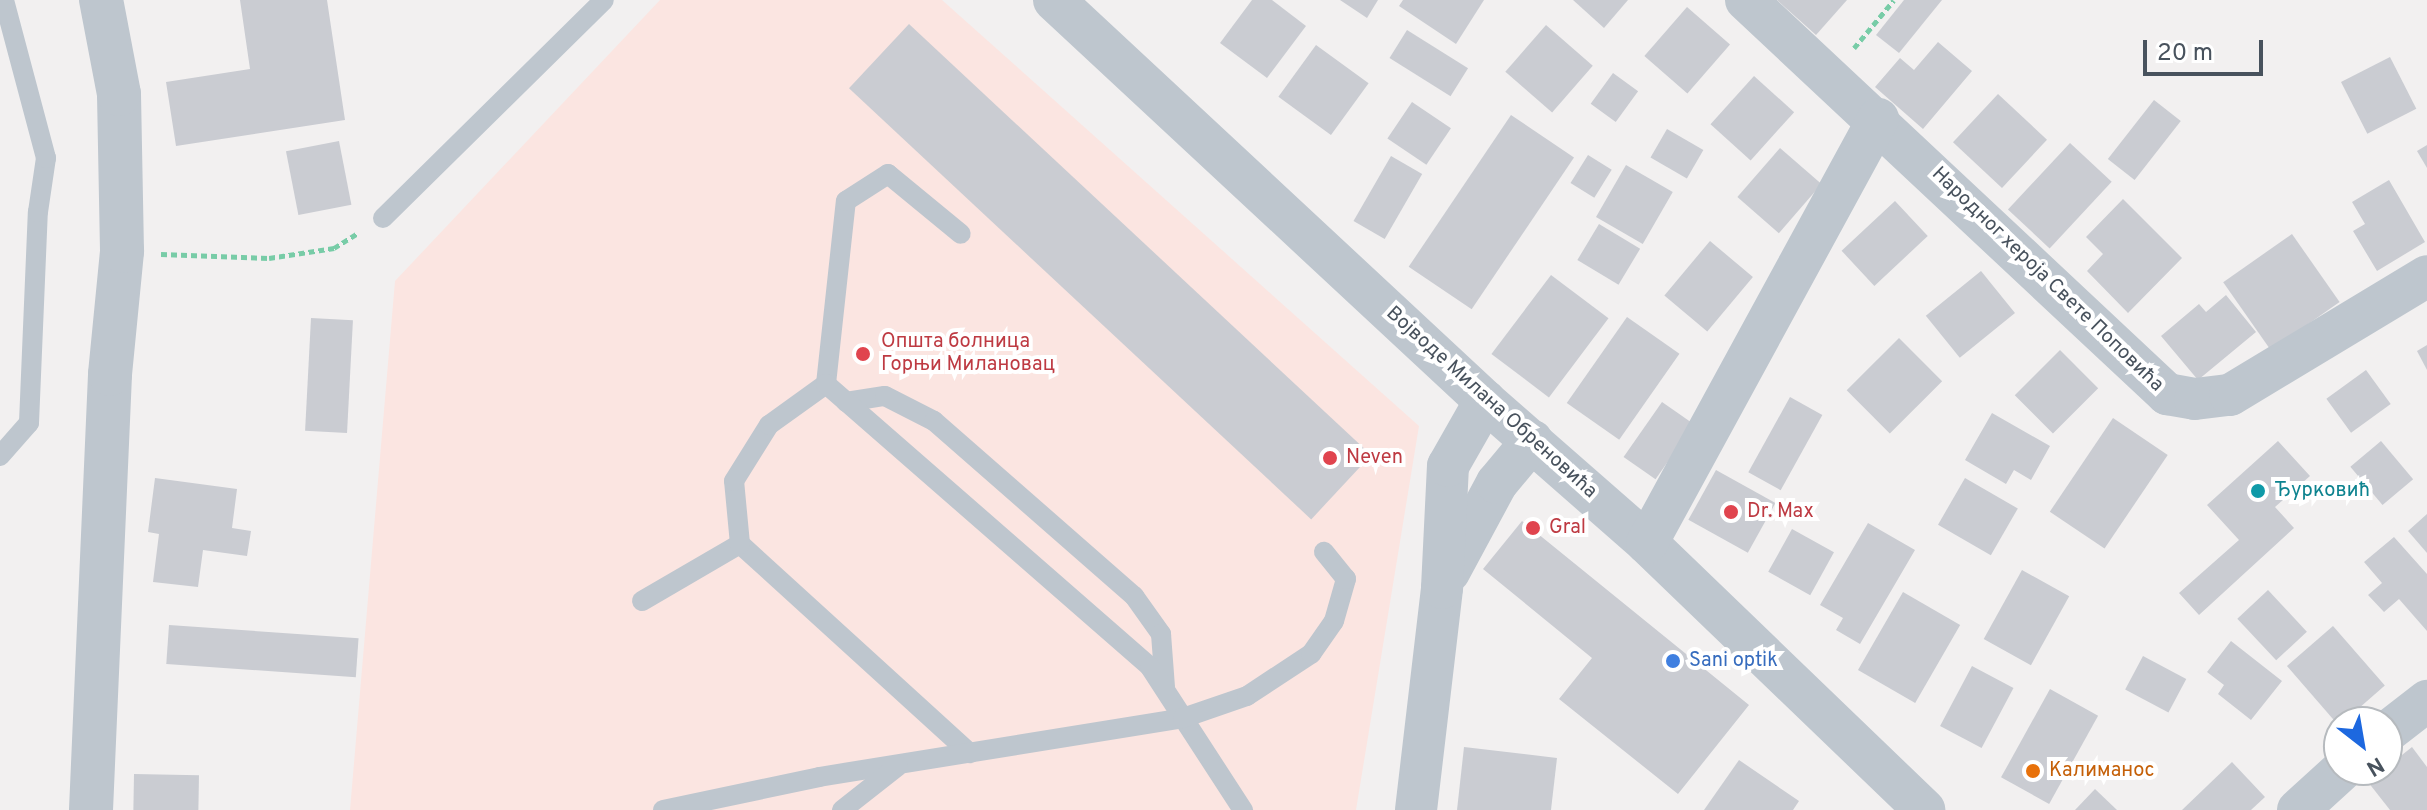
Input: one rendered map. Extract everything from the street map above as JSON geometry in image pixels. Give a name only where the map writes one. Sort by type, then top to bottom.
[{"type":"street","points":[[91,810],[110,374],[122,251],[119,94],[101,0]]},
{"type":"street","name":"Војводе Милана Обреновића","points":[[1054,0],[1485,401],[1647,543],[1924,810]]},
{"type":"street","name":"Народног хероја Свете Поповића","points":[[1746,0],[1878,119],[2167,394],[2195,399],[2230,395],[2427,276]]},
{"type":"street","points":[[1647,543],[1878,119]]},
{"type":"street","points":[[1416,810],[1442,588],[1448,466],[1485,401]]},
{"type":"street","points":[[1442,588],[1470,527],[1532,441]]},
{"type":"street","points":[[2403,720],[2427,701]]},
{"type":"street","points":[[2298,810],[2324,786]]},
{"type":"lane","points":[[0,456],[29,423],[38,212],[46,158],[4,0]]},
{"type":"lane","points":[[383,218],[604,0]]},
{"type":"lane","points":[[961,234],[888,174],[846,201],[826,384],[769,425],[734,481],[740,544],[970,753]]},
{"type":"lane","points":[[826,384],[1150,667],[1243,810]]},
{"type":"lane","points":[[846,402],[885,396],[934,421],[1134,596],[1161,634],[1165,691]]},
{"type":"lane","points":[[642,601],[740,544]]},
{"type":"lane","points":[[663,810],[901,764],[1183,718],[1247,696],[1311,654],[1334,621],[1346,579],[1324,552]]},
{"type":"lane","points":[[842,810],[901,764]]},
{"type":"path","points":[[1830,77],[1894,0]]},
{"type":"path","points":[[122,251],[269,258],[334,248],[383,218]]},
{"type":"shaded area","name":"Општа болница Горњи Милановац","points":[[660,0],[942,0],[1419,426],[1356,810],[350,810],[395,281]]},
{"type":"building","points":[[240,0],[327,0],[345,120],[176,146],[166,82],[250,69]]},
{"type":"building","points":[[1252,0],[1272,0],[1306,26],[1267,78],[1220,43]]},
{"type":"building","points":[[1340,0],[1378,0],[1367,18]]},
{"type":"building","points":[[1403,0],[1484,0],[1456,44],[1399,6]]},
{"type":"building","points":[[1573,0],[1628,0],[1604,28]]},
{"type":"building","points":[[1777,0],[1847,0],[1816,35]]},
{"type":"building","points":[[1904,0],[1942,0],[1899,53],[1876,35]]},
{"type":"building","points":[[1687,7],[1730,44],[1687,93],[1644,56]]},
{"type":"building","points":[[909,24],[1371,455],[1311,519],[849,88]]},
{"type":"building","points":[[1546,25],[1593,66],[1552,112],[1505,72]]},
{"type":"building","points":[[1407,30],[1468,68],[1451,96],[1390,58]]},
{"type":"building","points":[[1938,42],[1972,71],[1923,129],[1875,87],[1900,58],[1914,70]]},
{"type":"building","points":[[1316,45],[1369,83],[1331,135],[1278,97]]},
{"type":"building","points":[[2390,57],[2416,109],[2367,134],[2341,82]]},
{"type":"building","points":[[1613,73],[1638,91],[1616,122],[1591,104]]},
{"type":"building","points":[[1754,76],[1794,112],[1751,160],[1711,124]]},
{"type":"building","points":[[1998,94],[2047,140],[2002,188],[1953,142]]},
{"type":"building","points":[[2154,100],[2181,121],[2135,180],[2108,159]]},
{"type":"building","points":[[1412,102],[1451,128],[1426,165],[1387,138]]},
{"type":"building","points":[[1511,115],[1574,157],[1472,309],[1409,267]]},
{"type":"building","points":[[1667,129],[1703,150],[1687,179],[1650,158]]},
{"type":"building","points":[[339,141],[351,205],[298,215],[286,151]]},
{"type":"building","points":[[2070,143],[2112,182],[2050,248],[2008,210]]},
{"type":"building","points":[[2427,145],[2427,168],[2417,151]]},
{"type":"building","points":[[1780,148],[1822,184],[1779,233],[1737,197]]},
{"type":"building","points":[[1588,155],[1612,170],[1594,198],[1571,183]]},
{"type":"building","points":[[1391,156],[1422,174],[1385,239],[1354,221]]},
{"type":"building","points":[[1626,165],[1673,192],[1643,244],[1596,217]]},
{"type":"building","points":[[2389,180],[2425,242],[2377,271],[2353,231],[2365,224],[2352,202]]},
{"type":"building","points":[[2123,199],[2182,258],[2128,313],[2087,271],[2103,254],[2086,237]]},
{"type":"building","points":[[1895,201],[1928,236],[1874,286],[1842,251]]},
{"type":"building","points":[[1599,224],[1640,249],[1619,285],[1577,260]]},
{"type":"building","points":[[2292,234],[2340,302],[2271,350],[2223,282]]},
{"type":"building","points":[[1710,241],[1753,277],[1707,331],[1664,295]]},
{"type":"building","points":[[1981,271],[2015,313],[1960,358],[1926,316]]},
{"type":"building","points":[[1551,275],[1609,318],[1549,397],[1491,354]]},
{"type":"building","points":[[2226,295],[2256,332],[2198,380],[2161,336],[2199,304],[2206,312]]},
{"type":"building","points":[[1627,317],[1679,354],[1619,440],[1567,403]]},
{"type":"building","points":[[311,318],[353,320],[347,433],[305,431]]},
{"type":"building","points":[[1899,338],[1942,381],[1890,433],[1847,390]]},
{"type":"building","points":[[2427,345],[2427,370],[2417,351]]},
{"type":"building","points":[[2060,350],[2098,388],[2053,433],[2015,395]]},
{"type":"building","points":[[2366,370],[2391,404],[2351,433],[2326,399]]},
{"type":"building","points":[[1790,397],[1822,415],[1781,490],[1748,472]]},
{"type":"building","points":[[1662,402],[1694,424],[1656,479],[1624,457]]},
{"type":"building","points":[[1992,413],[2050,446],[2031,480],[2014,470],[2006,484],[1965,460]]},
{"type":"building","points":[[2113,418],[2168,455],[2105,549],[2050,512]]},
{"type":"building","points":[[2278,441],[2310,476],[2275,507],[2294,528],[2199,615],[2179,593],[2239,540],[2207,505]]},
{"type":"building","points":[[2381,441],[2413,479],[2382,505],[2350,467]]},
{"type":"building","name":"Dr. Max","points":[[1716,470],[1775,503],[1748,553],[1688,520]]},
{"type":"building","points":[[155,478],[237,489],[232,528],[251,531],[247,556],[203,550],[198,587],[153,582],[159,534],[148,532]]},
{"type":"building","points":[[1965,478],[2018,508],[1991,555],[1938,525]]},
{"type":"building","points":[[2427,514],[2427,553],[2408,531]]},
{"type":"building","points":[[1522,521],[1749,705],[1678,794],[1559,699],[1592,658],[1483,569]]},
{"type":"building","points":[[1868,523],[1915,550],[1860,644],[1836,630],[1843,618],[1820,605]]},
{"type":"building","points":[[1792,529],[1834,552],[1810,595],[1768,572]]},
{"type":"building","points":[[2394,537],[2427,574],[2427,631],[2399,599],[2384,612],[2368,595],[2382,583],[2364,562]]},
{"type":"building","points":[[2022,570],[2069,596],[2031,665],[1984,639]]},
{"type":"building","points":[[2268,590],[2307,632],[2276,660],[2237,619]]},
{"type":"building","points":[[1903,592],[1960,625],[1915,703],[1858,670]]},
{"type":"building","points":[[169,625],[359,638],[356,677],[166,664]]},
{"type":"building","points":[[2333,626],[2385,686],[2361,706],[2323,707],[2287,666]]},
{"type":"building","points":[[2231,641],[2282,681],[2251,720],[2218,694],[2224,685],[2207,672]]},
{"type":"building","points":[[2143,656],[2186,679],[2168,713],[2125,690]]},
{"type":"building","points":[[1972,666],[2013,688],[1982,748],[1940,726]]},
{"type":"building","points":[[2050,689],[2098,716],[2049,804],[2001,777]]},
{"type":"building","points":[[1464,747],[1557,758],[1551,810],[1457,810]]},
{"type":"building","points":[[2412,747],[2427,767],[2427,810],[2390,810],[2371,786],[2403,786],[2403,754]]},
{"type":"building","points":[[1739,760],[1799,801],[1793,810],[1704,810]]},
{"type":"building","points":[[2232,762],[2265,797],[2251,810],[2182,810]]},
{"type":"building","points":[[134,774],[199,775],[198,810],[133,810]]},
{"type":"building","points":[[2095,789],[2117,810],[2075,810]]},
{"type":"place","name":"Општа болница Горњи Милановац","points":[[863,354]]},
{"type":"place","name":"Neven","points":[[1330,458]]},
{"type":"place","name":"Ђурковић","points":[[2258,491]]},
{"type":"place","name":"Dr. Max","points":[[1731,512]]},
{"type":"place","name":"Gral","points":[[1533,528]]},
{"type":"place","name":"Sani optik","points":[[1673,661]]},
{"type":"place","name":"Калиманос","points":[[2033,771]]}]
